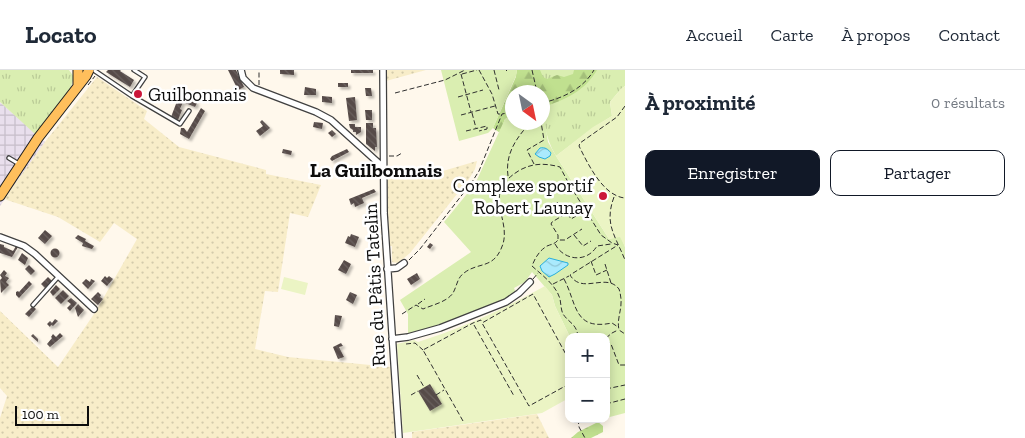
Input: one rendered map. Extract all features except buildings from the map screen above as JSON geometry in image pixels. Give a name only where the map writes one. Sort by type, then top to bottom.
[{"type":"main road","points":[[2,190],[89,71]]},
{"type":"street","points":[[241,70],[243,78],[253,88],[316,112],[331,120],[383,167]]},
{"type":"street","name":"Rue du Pâtis Tatelin","points":[[383,70],[383,167],[387,269],[398,438]]},
{"type":"street","points":[[0,237],[24,246],[94,309]]},
{"type":"street","points":[[387,269],[397,268],[404,263]]},
{"type":"street","points":[[392,339],[408,337],[440,328],[506,302],[519,294],[530,282]]},
{"type":"lane","points":[[132,96],[145,77],[134,70]]},
{"type":"lane","points":[[89,71],[180,124],[189,111]]},
{"type":"lane","points":[[9,158],[20,164]]},
{"type":"lane","points":[[33,305],[59,276]]},
{"type":"path","points":[[259,70],[259,91]]},
{"type":"path","points":[[461,74],[465,70]]},
{"type":"path","points":[[395,93],[478,70],[492,94],[498,114],[505,113]]},
{"type":"path","points":[[494,70],[499,90]]},
{"type":"path","points":[[532,70],[535,85]]},
{"type":"path","points":[[550,101],[575,90],[588,80],[594,70]]},
{"type":"path","points":[[461,74],[476,128]]},
{"type":"path","points":[[458,97],[483,90]]},
{"type":"path","points":[[461,115],[496,106]]},
{"type":"path","points":[[625,106],[617,117],[580,143],[579,146],[606,190],[614,196],[625,198]]},
{"type":"path","points":[[404,263],[420,249],[472,182],[479,170],[502,114]]},
{"type":"path","points":[[466,131],[487,126],[487,130],[479,131]]},
{"type":"path","points":[[508,177],[508,159],[516,139],[523,130]]},
{"type":"path","points":[[534,164],[527,150],[544,140],[542,130]]},
{"type":"path","points":[[383,155],[394,156],[402,153]]},
{"type":"path","points":[[418,304],[423,309],[447,299],[452,294],[462,274],[473,267],[488,264],[498,255],[503,246],[505,235],[499,208],[503,184],[508,177],[529,165],[550,164],[560,166],[601,235],[612,244]]},
{"type":"path","points":[[614,196],[609,220],[625,260]]},
{"type":"path","points":[[557,202],[564,214]]},
{"type":"path","points":[[576,216],[571,219],[567,212],[551,223],[558,235],[558,240],[555,244],[547,246],[536,257],[532,266],[552,284],[560,298],[563,314],[570,320],[577,333]]},
{"type":"path","points":[[558,240],[565,240],[582,229]]},
{"type":"path","points":[[573,235],[583,246],[591,240]]},
{"type":"path","points":[[555,244],[561,253],[582,258],[593,254],[597,246],[618,245]]},
{"type":"path","points":[[552,284],[564,279],[618,245]]},
{"type":"path","points":[[591,261],[596,274],[607,270]]},
{"type":"path","points":[[605,264],[612,284]]},
{"type":"path","points":[[530,282],[539,272]]},
{"type":"path","points":[[570,275],[583,285],[606,282],[618,288],[621,293],[624,310],[618,327]]},
{"type":"path","points":[[564,279],[572,302],[588,323],[599,326],[615,323],[619,330],[625,334]]},
{"type":"path","points":[[482,323],[532,294],[565,353]]},
{"type":"path","points":[[402,314],[425,299]]},
{"type":"path","points":[[423,350],[480,320],[529,406],[565,386]]},
{"type":"path","points":[[474,325],[514,396]]},
{"type":"path","points":[[610,334],[619,330]]},
{"type":"path","points":[[406,344],[415,343],[423,350],[463,421]]},
{"type":"path","points":[[610,343],[619,365],[625,365]]},
{"type":"path","points":[[417,375],[424,387]]},
{"type":"path","points":[[610,388],[625,385]]},
{"type":"path","points":[[436,395],[445,390]]},
{"type":"path","points":[[411,395],[418,391]]},
{"type":"path","points":[[610,403],[625,399]]},
{"type":"path","points":[[578,423],[584,438]]},
{"type":"shaded area","points":[[386,70],[426,70],[386,81]]},
{"type":"shaded area","points":[[97,77],[147,111],[144,119],[179,147],[266,170],[266,174],[321,185],[308,217],[290,213],[278,292],[265,291],[255,349],[288,357],[391,367],[395,438],[0,438],[0,418],[7,396],[0,388],[0,311],[58,367],[96,311],[137,239],[114,223],[100,242],[58,217],[4,199],[45,142]]},
{"type":"shaded area","points":[[0,102],[45,142],[0,206]]},
{"type":"shaded area","points":[[477,161],[469,179],[410,253],[398,263],[392,262],[392,246],[389,246],[387,167],[409,168],[419,178]]},
{"type":"shaded area","points":[[537,414],[549,438],[412,438],[412,432]]},
{"type":"green space","points":[[0,70],[69,70],[74,77],[71,87],[35,134],[0,102]]},
{"type":"green space","points":[[441,70],[517,70],[512,85],[505,85],[505,101],[493,128],[488,133],[459,141]]},
{"type":"green space","points":[[517,70],[625,70],[625,86],[610,102],[612,116],[556,156],[546,130],[550,130],[550,85],[512,85]]},
{"type":"green space","points":[[517,70],[540,70],[543,77],[547,79],[557,75],[564,77],[573,74],[574,70],[597,70],[587,84],[574,94],[550,104],[550,85],[512,85]]},
{"type":"green space","name":"Complexe sportif Robert Launay","points":[[625,86],[625,247],[620,237],[609,239],[556,156],[593,127],[612,116],[610,102]]},
{"type":"green space","points":[[505,101],[505,119],[493,128]]},
{"type":"green space","points":[[505,101],[505,119],[500,133],[493,128]]},
{"type":"green space","points":[[505,119],[505,130],[546,130],[548,142],[556,156],[609,239],[621,236],[625,247],[625,413],[610,417],[610,333],[568,333],[555,306],[552,295],[532,272],[525,282],[514,288],[516,293],[502,301],[442,325],[408,335],[408,314],[400,300],[471,252],[444,222],[475,184]]},
{"type":"green space","points":[[284,277],[308,283],[305,295],[281,289]]},
{"type":"green space","points":[[545,286],[552,295],[555,306],[568,333],[565,333],[565,400],[542,413],[403,433],[397,344],[414,340],[418,342],[451,331]]},
{"type":"green space","points":[[596,423],[603,426],[603,432],[591,438],[571,438],[578,432]]},
{"type":"water","points":[[540,148],[548,149],[551,153],[550,156],[545,159],[535,154]]},
{"type":"water","points":[[549,258],[568,263],[568,265],[549,277],[542,271],[540,266]]},
{"type":"place","name":"Guilbonnais","points":[[138,94]]},
{"type":"place","name":"Complexe sportif Robert Launay","points":[[603,196]]},
{"type":"district","name":"La Guilbonnais","points":[[376,170]]}]
